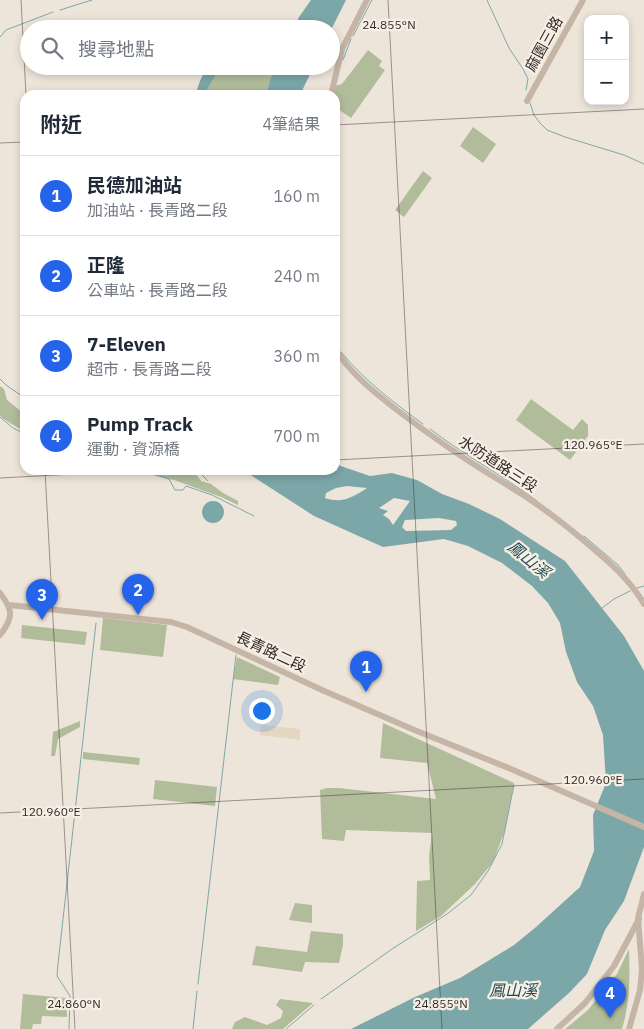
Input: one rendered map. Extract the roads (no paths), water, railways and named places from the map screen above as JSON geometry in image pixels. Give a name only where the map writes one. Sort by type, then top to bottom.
[{"type":"street","points":[[340,57],[342,49],[368,0]]},
{"type":"street","name":"麻園三路","points":[[527,101],[583,0]]},
{"type":"street","points":[[331,90],[335,75]]},
{"type":"street","name":"水防道路三段","points":[[340,356],[366,385],[417,424],[475,465],[534,502],[584,541],[617,569],[644,604]]},
{"type":"street","points":[[0,593],[9,605],[10,614],[9,623],[0,635]]},
{"type":"street","name":"長青路二段","points":[[9,605],[171,622],[394,721],[644,826]]},
{"type":"street","points":[[629,1029],[640,990],[642,969],[638,918],[644,894]]},
{"type":"street","points":[[557,1029],[585,1004],[614,966],[644,907]]},
{"type":"water","points":[[311,0],[346,0],[336,20],[298,20]]},
{"type":"water","points":[[203,75],[216,75],[207,90],[197,90]]},
{"type":"water","points":[[272,75],[310,75],[302,90],[267,90]]},
{"type":"water","name":"鳳山溪","points":[[340,466],[370,476],[392,473],[417,480],[442,494],[469,504],[500,519],[565,561],[624,636],[644,671],[644,847],[624,901],[605,930],[587,974],[569,993],[528,1029],[351,1029],[415,997],[460,978],[514,945],[580,887],[594,851],[593,815],[606,783],[603,735],[593,706],[577,682],[566,652],[560,623],[548,603],[532,586],[502,563],[468,546],[444,539],[383,547],[314,516],[251,475],[340,475]],"holes":[[[347,486],[367,488],[343,500],[325,498],[326,493],[336,488]],[[394,498],[410,501],[393,525],[383,515],[388,511],[379,508]],[[439,518],[456,521],[457,525],[451,530],[406,531],[402,527],[405,520]]]},
{"type":"water","points":[[213,501],[221,504],[224,512],[221,520],[213,523],[205,520],[202,512],[205,504]]},
{"type":"waterway","points":[[60,10],[92,0]]},
{"type":"waterway","points":[[353,36],[372,0]]},
{"type":"waterway","points":[[487,0],[509,48],[528,79],[526,90]]},
{"type":"waterway","points":[[32,20],[53,12]]},
{"type":"waterway","points":[[0,37],[6,30],[20,25]]},
{"type":"waterway","points":[[343,60],[351,39]]},
{"type":"waterway","points":[[530,103],[534,115],[547,130],[624,155],[644,164]]},
{"type":"waterway","points":[[341,352],[370,382],[423,424]]},
{"type":"waterway","points":[[0,379],[20,395]]},
{"type":"waterway","points":[[0,417],[20,432]]},
{"type":"waterway","points":[[430,429],[537,501]]},
{"type":"waterway","points":[[156,475],[169,479],[175,490],[183,490],[186,486],[212,495],[254,516]]},
{"type":"waterway","points":[[202,475],[208,481]]},
{"type":"waterway","points":[[584,536],[618,565],[625,574]]},
{"type":"waterway","points":[[637,588],[644,586]]},
{"type":"waterway","points":[[601,609],[614,599],[630,591]]},
{"type":"waterway","points":[[69,1029],[70,996],[57,976],[96,623]]},
{"type":"waterway","points":[[198,984],[236,655]]},
{"type":"waterway","points":[[321,999],[395,947],[447,914],[471,895],[488,871],[502,844],[514,785]]},
{"type":"waterway","points":[[193,1029],[197,991]]},
{"type":"waterway","points":[[286,1029],[314,1005]]},
{"type":"place","name":"正隆","points":[[138,615]]},
{"type":"place","name":"7-Eleven","points":[[42,620]]},
{"type":"place","name":"民德加油站","points":[[366,692]]},
{"type":"place","name":"Pump Track","points":[[610,1018]]}]
